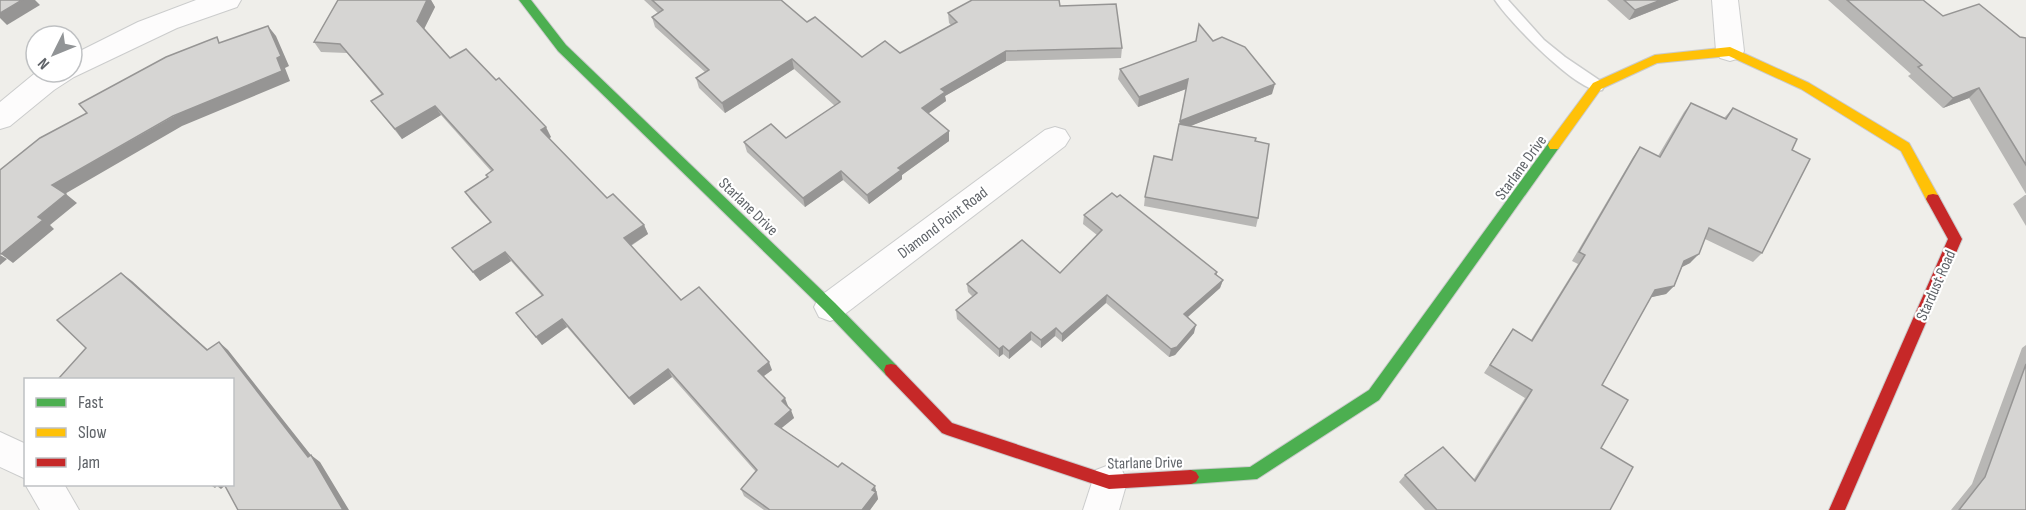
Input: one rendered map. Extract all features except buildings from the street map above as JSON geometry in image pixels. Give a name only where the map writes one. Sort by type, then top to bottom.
[{"type":"street","points":[[84,61],[136,34],[203,7],[228,0]]},
{"type":"street","name":"Starlane Drive","points":[[525,0],[562,48],[830,307],[947,428],[1105,496],[1252,474],[1374,394],[1597,86],[1655,59],[1730,51]]},
{"type":"street","points":[[1725,0],[1730,51]]},
{"type":"street","name":"Stardust Road","points":[[1730,51],[1805,86],[1905,147],[1955,239],[1837,510]]},
{"type":"street","points":[[0,118],[42,84]]},
{"type":"street","name":"Diamond Point Road","points":[[830,307],[1055,138]]},
{"type":"street","points":[[0,448],[24,462]]},
{"type":"street","points":[[44,486],[61,510]]},
{"type":"lane","points":[[1501,0],[1539,43],[1560,61],[1597,86]]},
{"type":"traffic: fast","points":[[525,0],[562,48],[830,307],[891,370]]},
{"type":"traffic: fast","points":[[1191,477],[1252,474],[1374,395],[1554,145]]},
{"type":"traffic: slow","points":[[1554,145],[1597,86],[1655,59],[1730,51],[1805,86],[1905,147],[1933,199]]},
{"type":"traffic: jam","points":[[1837,510],[1955,239],[1933,199]]},
{"type":"traffic: jam","points":[[891,370],[947,428],[1109,482],[1191,477]]}]
